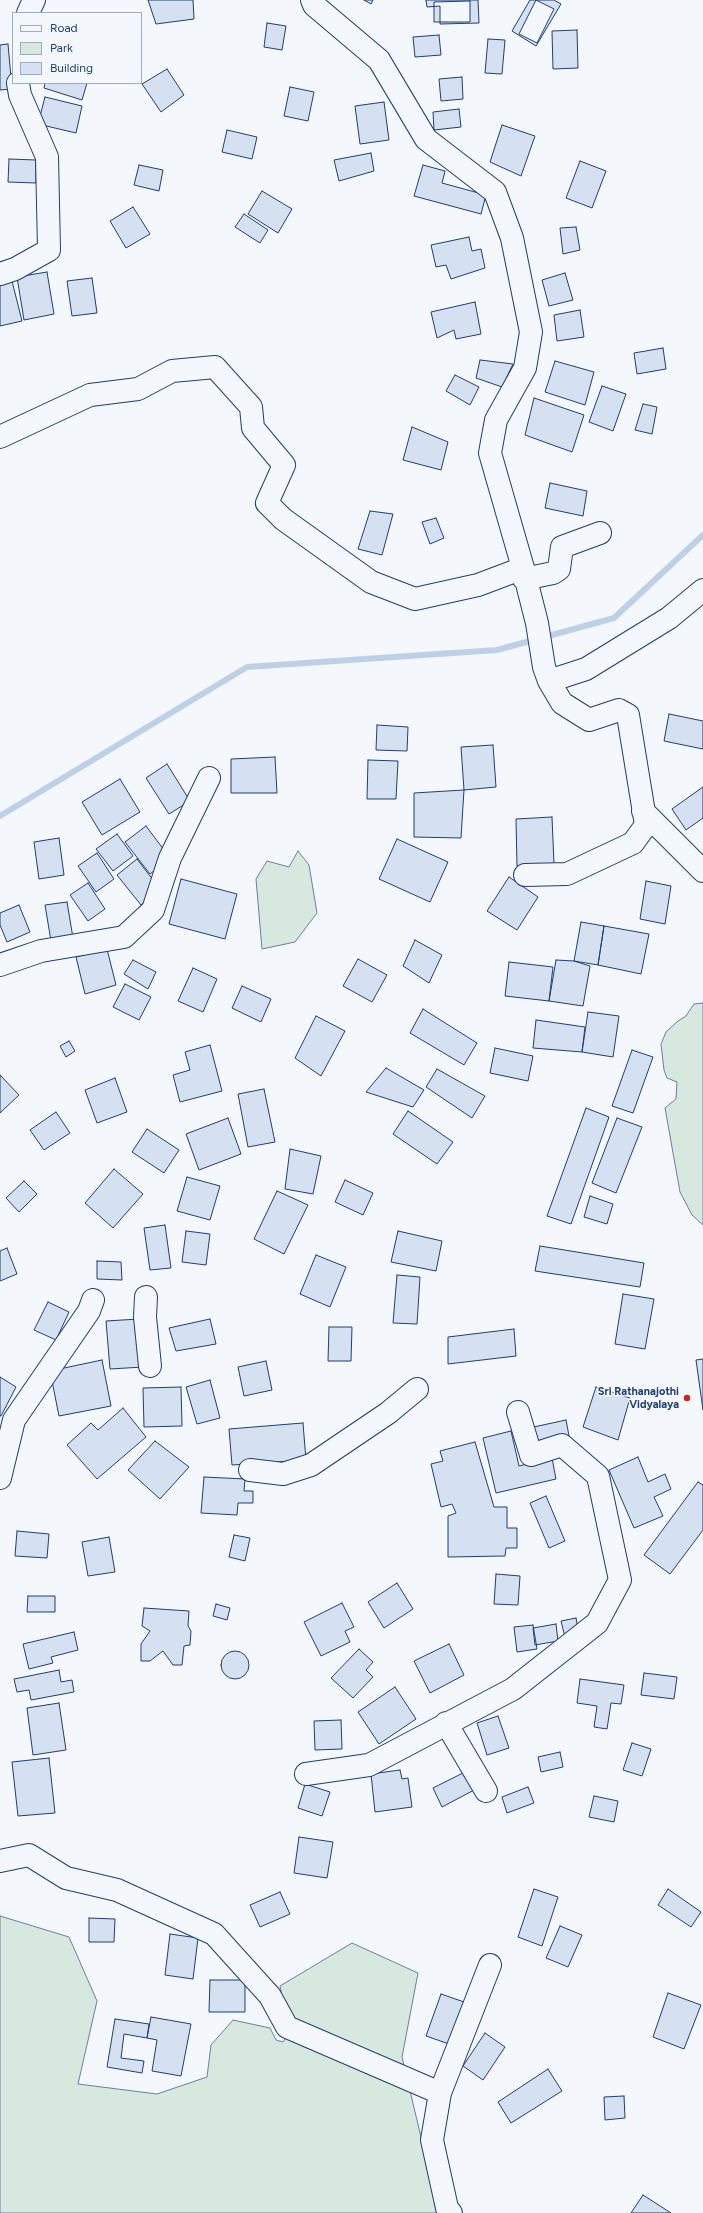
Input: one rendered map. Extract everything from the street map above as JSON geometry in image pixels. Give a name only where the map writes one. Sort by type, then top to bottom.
[{"type":"street","points":[[28,12],[34,0]]},
{"type":"street","points":[[312,0],[314,5],[379,60],[426,139],[495,192],[512,238],[531,332],[525,368],[496,420],[490,453],[537,623],[547,678],[562,703],[589,720],[619,710],[628,715],[646,825],[633,843],[567,874],[525,875]]},
{"type":"street","points":[[0,274],[15,269],[49,250],[48,157],[20,95],[18,84]]},
{"type":"street","points":[[0,437],[90,395],[138,389],[172,371],[215,368],[250,407],[253,428],[284,465],[267,503],[283,519],[371,582],[415,599],[524,574],[553,572],[559,569],[562,547],[600,534]]},
{"type":"street","points":[[547,678],[586,669],[669,618],[703,590]]},
{"type":"street","points":[[0,965],[41,950],[124,937],[153,910],[170,858],[209,778]]},
{"type":"street","points":[[643,812],[703,872]]},
{"type":"street","points":[[146,1297],[145,1317],[150,1366]]},
{"type":"street","points":[[0,1478],[14,1420],[89,1311],[93,1300]]},
{"type":"street","points":[[250,1470],[283,1474],[311,1465],[388,1413],[417,1389]]},
{"type":"street","points":[[306,1774],[369,1765],[446,1723],[513,1689],[597,1623],[620,1580],[598,1476],[562,1445],[531,1455],[518,1412]]},
{"type":"street","points":[[446,1723],[486,1791]]},
{"type":"street","points":[[0,1862],[29,1855],[66,1878],[118,1890],[214,1934],[270,1996],[287,2027],[440,2094]]},
{"type":"street","points":[[450,2213],[447,2208],[432,2140],[440,2094],[490,1965]]},
{"type":"green space","points":[[298,851],[309,865],[317,913],[295,942],[262,949],[256,879],[267,861],[289,867]]},
{"type":"green space","points":[[703,1003],[703,1225],[692,1215],[680,1192],[665,1108],[676,1099],[677,1082],[667,1078],[664,1070],[661,1044],[666,1032],[686,1016],[694,1004]]},
{"type":"green space","points":[[0,1916],[69,1937],[97,2001],[78,2084],[157,2094],[207,2077],[211,2045],[233,2020],[270,2028],[276,2040],[283,2042],[289,2033],[280,1986],[352,1943],[418,1973],[402,2057],[439,2213],[0,2213]]},
{"type":"building","points":[[148,0],[193,0],[194,19],[156,24]]},
{"type":"building","points":[[364,0],[373,0],[371,4]]},
{"type":"building","points":[[426,0],[478,0],[479,23],[440,24],[440,6],[427,7]]},
{"type":"building","points":[[530,0],[554,0],[561,4],[536,46],[512,31]]},
{"type":"building","points":[[536,0],[554,9],[537,43],[519,34]]},
{"type":"building","points":[[470,1],[470,22],[434,22],[434,2]]},
{"type":"building","points":[[267,23],[286,26],[282,50],[264,47]]},
{"type":"building","points":[[577,30],[578,68],[553,69],[552,31]]},
{"type":"building","points":[[439,35],[441,55],[415,57],[413,37]]},
{"type":"building","points":[[488,39],[505,40],[502,74],[485,73]]},
{"type":"building","points":[[8,44],[12,89],[0,90],[0,45]]},
{"type":"building","points":[[167,69],[184,95],[161,112],[142,84]]},
{"type":"building","points":[[462,77],[463,99],[441,101],[439,79]]},
{"type":"building","points":[[45,84],[87,84],[82,100],[44,88]]},
{"type":"building","points":[[290,87],[314,92],[308,121],[284,116]]},
{"type":"building","points":[[45,97],[82,106],[76,133],[38,124]]},
{"type":"building","points":[[384,102],[389,140],[360,144],[355,106]]},
{"type":"building","points":[[459,109],[461,127],[434,130],[433,112]]},
{"type":"building","points":[[502,125],[535,136],[521,176],[490,162]]},
{"type":"building","points":[[227,130],[257,137],[252,159],[222,152]]},
{"type":"building","points":[[371,153],[374,171],[339,181],[334,160]]},
{"type":"building","points":[[9,159],[36,160],[36,183],[8,182]]},
{"type":"building","points":[[580,161],[606,171],[592,208],[566,198]]},
{"type":"building","points":[[139,165],[163,170],[159,191],[134,185]]},
{"type":"building","points":[[423,165],[445,171],[442,183],[486,195],[481,214],[414,196]]},
{"type":"building","points":[[262,191],[292,209],[278,233],[248,214]]},
{"type":"building","points":[[133,207],[150,234],[126,248],[110,221]]},
{"type":"building","points":[[244,214],[268,230],[260,243],[235,227]]},
{"type":"building","points":[[576,227],[580,250],[563,254],[560,228]]},
{"type":"building","points":[[469,237],[472,251],[481,249],[485,268],[451,279],[446,265],[436,267],[431,245]]},
{"type":"building","points":[[47,272],[54,314],[24,320],[17,277]]},
{"type":"building","points":[[565,273],[573,300],[549,306],[542,280]]},
{"type":"building","points":[[92,278],[97,313],[72,316],[67,281]]},
{"type":"building","points":[[12,281],[22,321],[0,326],[0,284]]},
{"type":"building","points":[[475,302],[481,334],[456,339],[454,330],[437,338],[431,312]]},
{"type":"building","points":[[580,310],[584,337],[557,341],[554,315]]},
{"type":"building","points":[[663,348],[666,369],[637,374],[634,353]]},
{"type":"building","points":[[480,360],[513,364],[502,387],[476,378]]},
{"type":"building","points":[[555,361],[594,372],[585,405],[545,392]]},
{"type":"building","points":[[455,375],[479,387],[470,405],[446,391]]},
{"type":"building","points":[[602,386],[626,394],[613,431],[589,422]]},
{"type":"building","points":[[534,398],[584,415],[572,452],[525,435]]},
{"type":"building","points":[[643,404],[657,407],[652,434],[635,430]]},
{"type":"building","points":[[412,427],[448,442],[441,470],[403,460]]},
{"type":"building","points":[[550,483],[587,491],[583,516],[545,508]]},
{"type":"building","points":[[370,511],[393,514],[382,555],[358,549]]},
{"type":"building","points":[[436,518],[444,538],[430,544],[422,522]]},
{"type":"building","points":[[669,714],[703,721],[703,749],[664,741]]},
{"type":"building","points":[[377,725],[408,727],[407,751],[376,750]]},
{"type":"building","points":[[493,745],[496,787],[464,790],[461,747]]},
{"type":"building","points":[[275,757],[277,793],[231,793],[231,759]]},
{"type":"building","points":[[368,760],[398,761],[396,799],[367,799]]},
{"type":"building","points":[[167,764],[190,801],[169,814],[146,778]]},
{"type":"building","points":[[120,779],[140,812],[102,835],[82,802]]},
{"type":"building","points":[[703,787],[703,818],[686,830],[672,809]]},
{"type":"building","points":[[464,790],[461,838],[414,837],[414,793]]},
{"type":"building","points":[[552,817],[554,864],[517,866],[516,819]]},
{"type":"building","points":[[146,826],[170,858],[150,874],[125,842]]},
{"type":"building","points":[[117,834],[133,856],[113,871],[96,849]]},
{"type":"building","points":[[59,838],[64,875],[39,879],[34,842]]},
{"type":"building","points":[[397,839],[448,862],[430,902],[379,879]]},
{"type":"building","points":[[97,853],[114,879],[96,892],[78,866]]},
{"type":"building","points":[[137,859],[160,889],[141,905],[117,875]]},
{"type":"building","points":[[509,877],[538,897],[517,930],[487,911]]},
{"type":"building","points":[[181,879],[237,894],[225,939],[169,924]]},
{"type":"building","points":[[646,881],[671,886],[665,924],[640,919]]},
{"type":"building","points":[[88,883],[105,909],[88,921],[70,895]]},
{"type":"building","points":[[67,902],[73,938],[51,941],[45,905]]},
{"type":"building","points":[[19,905],[30,932],[7,942],[0,925],[0,913]]},
{"type":"building","points":[[581,922],[604,926],[598,965],[574,961]]},
{"type":"building","points":[[604,926],[649,934],[641,974],[598,965]]},
{"type":"building","points":[[415,940],[442,955],[429,983],[403,966]]},
{"type":"building","points":[[107,949],[116,985],[85,994],[76,957]]},
{"type":"building","points":[[358,959],[387,975],[372,1002],[343,986]]},
{"type":"building","points":[[133,960],[156,972],[148,989],[124,974]]},
{"type":"building","points":[[556,960],[574,961],[590,966],[583,1006],[549,1001]]},
{"type":"building","points":[[509,962],[553,967],[549,1001],[505,996]]},
{"type":"building","points":[[193,968],[217,979],[203,1012],[178,1001]]},
{"type":"building","points":[[125,984],[151,997],[139,1020],[113,1007]]},
{"type":"building","points":[[242,986],[271,999],[261,1022],[232,1008]]},
{"type":"building","points":[[423,1009],[477,1043],[464,1065],[410,1033]]},
{"type":"building","points":[[588,1012],[619,1016],[613,1057],[582,1052]]},
{"type":"building","points":[[316,1016],[345,1031],[321,1076],[295,1058]]},
{"type":"building","points":[[536,1020],[585,1027],[582,1052],[533,1048]]},
{"type":"building","points":[[69,1041],[75,1051],[66,1057],[60,1046]]},
{"type":"building","points":[[210,1045],[222,1091],[180,1102],[173,1075],[190,1070],[185,1052]]},
{"type":"building","points":[[495,1048],[533,1056],[528,1081],[490,1073]]},
{"type":"building","points":[[632,1050],[653,1057],[633,1113],[612,1106]]},
{"type":"building","points":[[386,1068],[424,1090],[413,1107],[366,1092]]},
{"type":"building","points":[[437,1069],[485,1096],[472,1118],[426,1087]]},
{"type":"building","points":[[0,1075],[19,1095],[0,1113]]},
{"type":"building","points":[[115,1078],[127,1112],[97,1123],[85,1090]]},
{"type":"building","points":[[264,1089],[275,1142],[248,1147],[238,1094]]},
{"type":"building","points":[[586,1108],[609,1117],[571,1224],[547,1216]]},
{"type":"building","points":[[408,1111],[453,1142],[437,1164],[393,1134]]},
{"type":"building","points":[[56,1112],[70,1133],[44,1150],[30,1130]]},
{"type":"building","points":[[228,1118],[241,1154],[199,1170],[186,1134]]},
{"type":"building","points":[[617,1118],[642,1127],[616,1193],[592,1183]]},
{"type":"building","points":[[147,1129],[179,1150],[164,1173],[132,1152]]},
{"type":"building","points":[[290,1149],[321,1156],[313,1194],[285,1189]]},
{"type":"building","points":[[114,1169],[143,1194],[113,1228],[85,1203]]},
{"type":"building","points":[[187,1177],[220,1186],[210,1220],[177,1211]]},
{"type":"building","points":[[345,1180],[373,1193],[363,1215],[335,1202]]},
{"type":"building","points":[[24,1181],[37,1194],[19,1212],[6,1198]]},
{"type":"building","points":[[277,1191],[308,1205],[284,1254],[254,1239]]},
{"type":"building","points":[[590,1196],[613,1204],[607,1224],[584,1217]]},
{"type":"building","points":[[165,1225],[171,1268],[150,1270],[144,1228]]},
{"type":"building","points":[[186,1231],[210,1234],[206,1265],[182,1262]]},
{"type":"building","points":[[398,1231],[442,1241],[436,1271],[391,1262]]},
{"type":"building","points":[[540,1246],[644,1263],[640,1287],[535,1271]]},
{"type":"building","points":[[7,1248],[17,1274],[0,1281],[0,1251]]},
{"type":"building","points":[[316,1255],[346,1267],[330,1307],[300,1294]]},
{"type":"building","points":[[97,1261],[121,1262],[122,1280],[97,1279]]},
{"type":"building","points":[[397,1275],[420,1277],[417,1324],[393,1323]]},
{"type":"building","points":[[623,1294],[654,1299],[645,1349],[615,1344]]},
{"type":"building","points":[[48,1302],[69,1312],[56,1340],[34,1330]]},
{"type":"building","points":[[139,1319],[143,1367],[110,1369],[106,1321]]},
{"type":"building","points":[[210,1319],[216,1344],[176,1351],[169,1328]]},
{"type":"building","points":[[329,1327],[352,1327],[351,1361],[328,1361]]},
{"type":"building","points":[[514,1329],[516,1356],[448,1364],[448,1337]]},
{"type":"building","points":[[703,1359],[703,1410],[696,1360]]},
{"type":"building","points":[[102,1360],[111,1406],[59,1416],[50,1371]]},
{"type":"building","points":[[266,1361],[272,1390],[244,1396],[238,1367]]},
{"type":"building","points":[[0,1377],[16,1387],[1,1416],[0,1416]]},
{"type":"building","points":[[210,1380],[220,1418],[197,1424],[186,1387]]},
{"type":"building","points":[[181,1387],[182,1426],[144,1427],[143,1388]]},
{"type":"building","points":[[596,1387],[630,1398],[618,1440],[583,1427]]},
{"type":"building","points":[[123,1408],[146,1437],[97,1479],[67,1445],[91,1423],[98,1430]]},
{"type":"building","points":[[566,1420],[570,1441],[533,1448],[529,1428]]},
{"type":"building","points":[[303,1423],[306,1460],[232,1465],[229,1429]]},
{"type":"building","points":[[511,1431],[519,1466],[552,1458],[556,1479],[496,1493],[483,1438]]},
{"type":"building","points":[[155,1441],[189,1467],[160,1499],[128,1470]]},
{"type":"building","points":[[475,1442],[494,1507],[507,1507],[507,1528],[517,1528],[517,1548],[506,1548],[505,1556],[448,1557],[448,1516],[456,1513],[452,1504],[441,1507],[431,1464],[443,1461],[440,1451]]},
{"type":"building","points":[[638,1457],[648,1482],[665,1474],[671,1489],[654,1497],[663,1516],[634,1528],[609,1470]]},
{"type":"building","points":[[204,1477],[245,1479],[244,1491],[253,1491],[253,1503],[238,1503],[237,1515],[201,1513]]},
{"type":"building","points":[[698,1482],[703,1485],[703,1530],[670,1574],[644,1555]]},
{"type":"building","points":[[546,1496],[565,1541],[549,1548],[530,1503]]},
{"type":"building","points":[[17,1531],[49,1534],[47,1558],[15,1556]]},
{"type":"building","points":[[234,1535],[250,1538],[245,1561],[229,1557]]},
{"type":"building","points":[[109,1537],[115,1572],[88,1576],[82,1542]]},
{"type":"building","points":[[496,1574],[520,1576],[518,1605],[494,1604]]},
{"type":"building","points":[[397,1583],[413,1609],[384,1628],[368,1602]]},
{"type":"building","points":[[28,1596],[55,1596],[55,1612],[27,1612]]},
{"type":"building","points":[[342,1603],[354,1627],[345,1631],[350,1642],[321,1656],[304,1622]]},
{"type":"building","points":[[216,1604],[230,1608],[227,1620],[213,1616]]},
{"type":"building","points":[[144,1608],[189,1611],[188,1626],[191,1631],[190,1645],[184,1646],[182,1665],[173,1665],[163,1651],[150,1661],[141,1661],[141,1644],[150,1631],[142,1626]]},
{"type":"building","points":[[576,1618],[579,1634],[565,1637],[561,1621]]},
{"type":"building","points":[[556,1624],[558,1641],[535,1645],[533,1628]]},
{"type":"building","points":[[533,1625],[537,1649],[517,1652],[514,1627]]},
{"type":"building","points":[[74,1632],[78,1650],[51,1657],[53,1663],[29,1669],[23,1644]]},
{"type":"building","points":[[449,1644],[464,1675],[430,1693],[414,1661]]},
{"type":"building","points":[[359,1649],[373,1662],[366,1670],[373,1677],[353,1698],[331,1678]]},
{"type":"building","points":[[235,1651],[245,1655],[249,1665],[245,1675],[235,1679],[225,1675],[221,1665],[225,1655]]},
{"type":"building","points":[[59,1670],[61,1682],[72,1680],[74,1692],[31,1700],[29,1690],[17,1692],[14,1679]]},
{"type":"building","points":[[644,1673],[677,1677],[674,1699],[641,1695]]},
{"type":"building","points":[[580,1679],[624,1685],[621,1704],[611,1703],[607,1729],[594,1727],[597,1706],[577,1703]]},
{"type":"building","points":[[395,1687],[416,1719],[379,1744],[358,1712]]},
{"type":"building","points":[[59,1703],[66,1750],[33,1755],[27,1708]]},
{"type":"building","points":[[498,1716],[509,1748],[487,1755],[477,1723]]},
{"type":"building","points":[[341,1720],[342,1749],[315,1750],[314,1721]]},
{"type":"building","points":[[632,1743],[651,1749],[642,1776],[623,1770]]},
{"type":"building","points":[[560,1752],[563,1767],[541,1772],[538,1757]]},
{"type":"building","points":[[49,1758],[55,1813],[18,1816],[12,1762]]},
{"type":"building","points":[[400,1770],[402,1779],[408,1778],[412,1807],[375,1812],[371,1774]]},
{"type":"building","points":[[467,1771],[476,1789],[442,1807],[433,1788]]},
{"type":"building","points":[[305,1784],[330,1792],[322,1816],[298,1808]]},
{"type":"building","points":[[528,1787],[534,1803],[507,1813],[502,1797]]},
{"type":"building","points":[[594,1796],[618,1801],[614,1822],[589,1817]]},
{"type":"building","points":[[299,1837],[333,1842],[327,1878],[294,1873]]},
{"type":"building","points":[[534,1889],[558,1897],[542,1946],[518,1937]]},
{"type":"building","points":[[668,1889],[701,1912],[691,1927],[658,1905]]},
{"type":"building","points":[[280,1892],[290,1914],[260,1927],[250,1905]]},
{"type":"building","points":[[89,1918],[115,1919],[114,1942],[89,1942]]},
{"type":"building","points":[[560,1926],[582,1935],[568,1967],[546,1958]]},
{"type":"building","points":[[170,1934],[198,1938],[193,1979],[165,1975]]},
{"type":"building","points":[[210,1980],[245,1980],[245,2012],[209,2012]]},
{"type":"building","points":[[668,1993],[701,2005],[684,2049],[653,2037]]},
{"type":"building","points":[[441,1994],[467,2003],[452,2045],[426,2036]]},
{"type":"building","points":[[151,2017],[191,2024],[181,2076],[152,2071],[157,2040],[147,2038]]},
{"type":"building","points":[[115,2019],[149,2024],[147,2038],[124,2034],[121,2058],[144,2061],[142,2073],[107,2067]]},
{"type":"building","points":[[485,2033],[505,2047],[483,2080],[463,2066]]},
{"type":"building","points":[[548,2069],[562,2091],[511,2123],[498,2102]]},
{"type":"building","points":[[624,2096],[625,2118],[605,2120],[604,2097]]},
{"type":"building","points":[[643,2195],[671,2213],[631,2213]]},
{"type":"waterway","points":[[0,816],[247,667],[497,650],[614,618],[703,535]]},
{"type":"place","name":"Sri Rathanajothi Vidyalaya","points":[[687,1398]]}]
